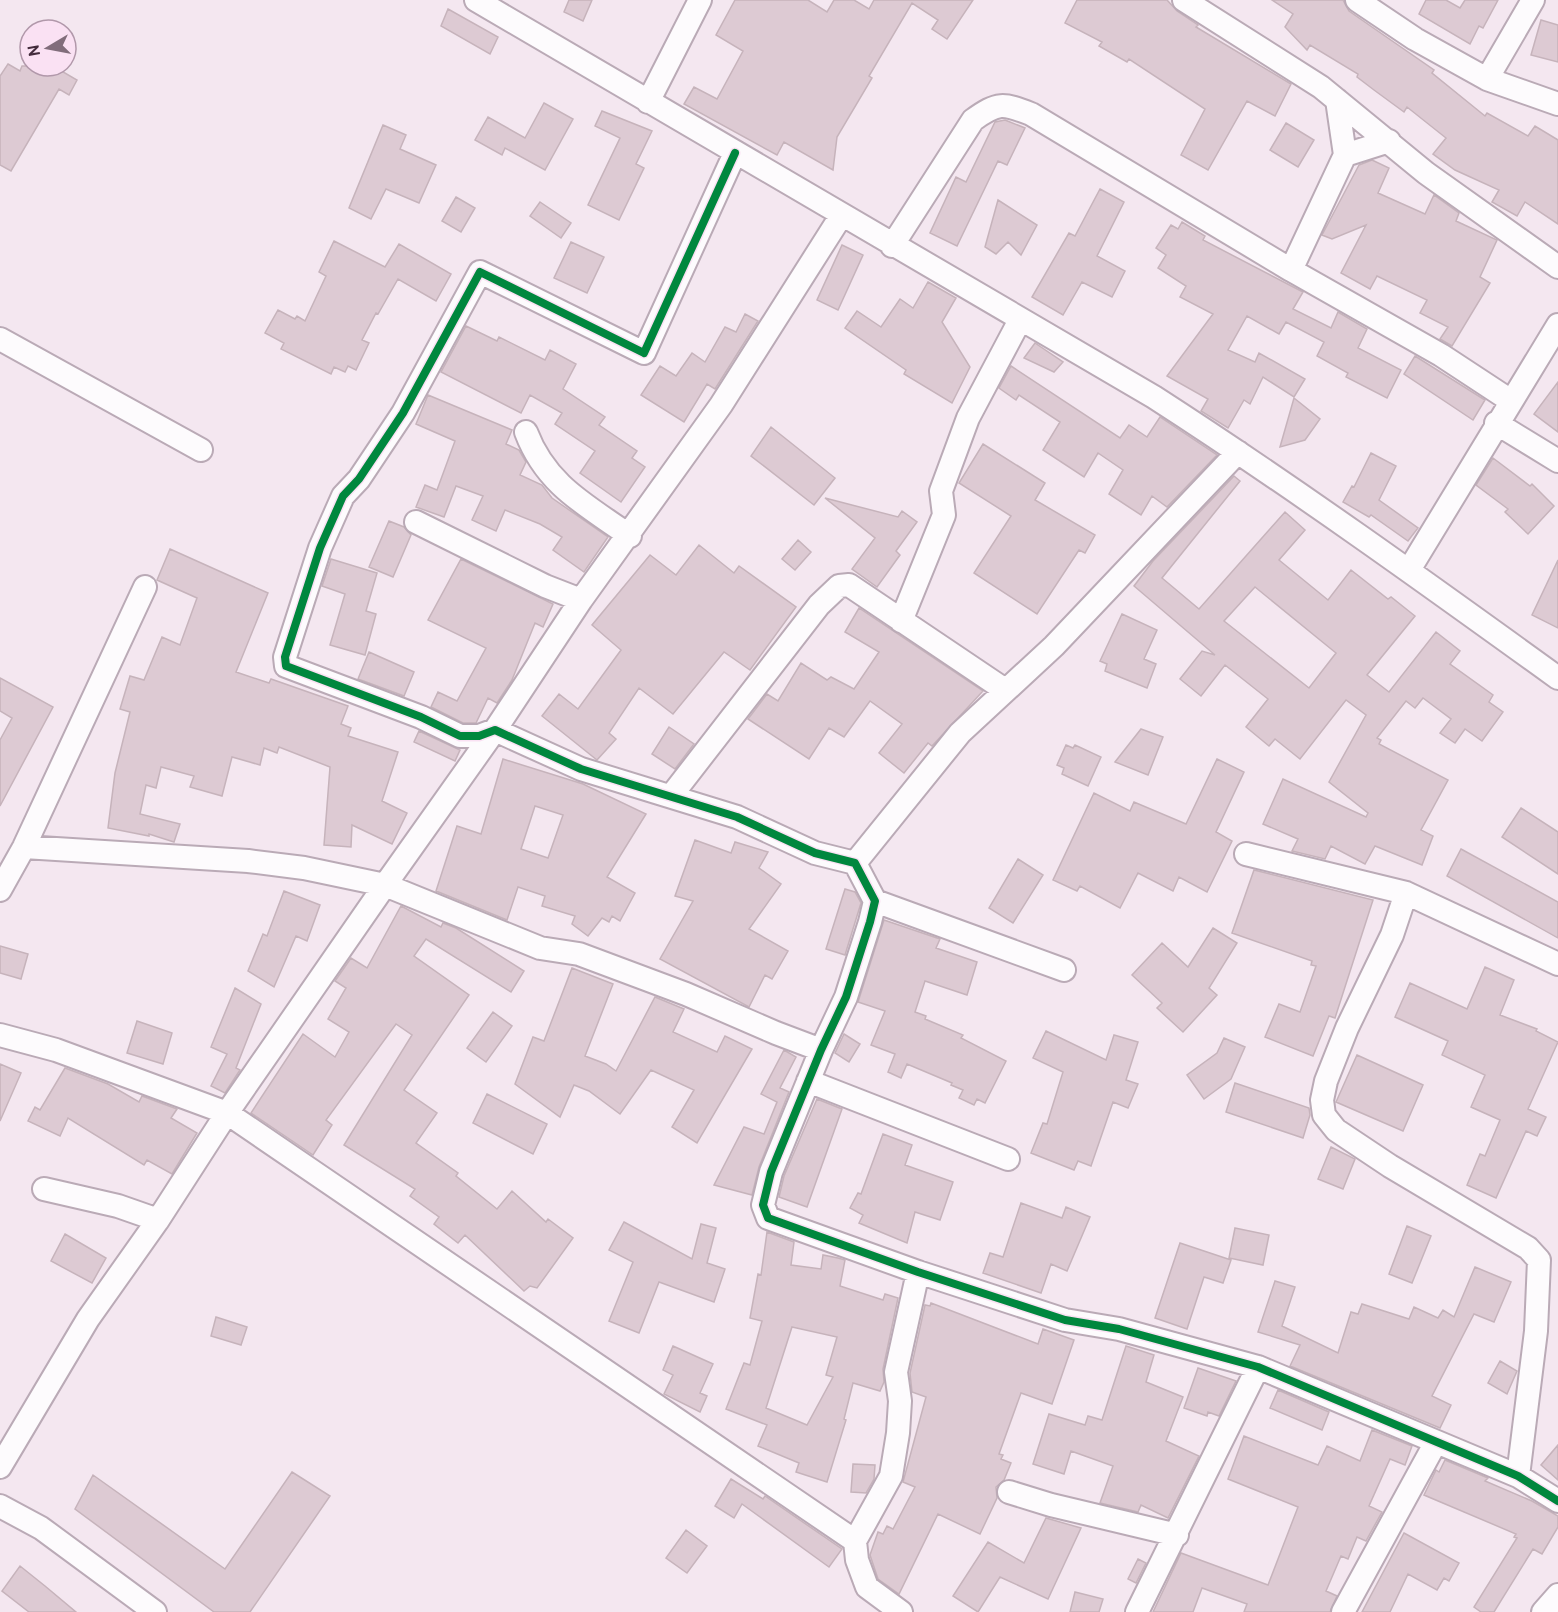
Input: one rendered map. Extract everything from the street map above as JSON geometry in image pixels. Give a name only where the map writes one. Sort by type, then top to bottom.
[{"type":"street","points":[[648,102],[700,0]]},
{"type":"street","points":[[1184,0],[1321,87],[1426,173],[1558,267]]},
{"type":"street","points":[[1357,0],[1415,39],[1487,79],[1558,104]]},
{"type":"street","points":[[1487,79],[1533,0]]},
{"type":"street","points":[[481,1],[841,216],[1154,398],[1238,452],[1409,570],[1558,678]]},
{"type":"street","points":[[1291,270],[1345,155],[1337,100]]},
{"type":"street","points":[[892,246],[974,120],[992,106],[1009,105],[1030,114],[1291,270],[1441,355],[1511,401]]},
{"type":"street","points":[[1345,155],[1389,141]]},
{"type":"street","points":[[735,153],[644,353],[480,272],[403,413],[359,479],[343,496],[300,605],[285,657],[286,666],[421,717],[460,736],[479,736],[495,730],[581,769],[737,817],[815,852],[855,863],[875,901],[1064,970]]},
{"type":"street","points":[[0,1467],[88,1319],[158,1220],[227,1113],[495,730],[581,600],[630,536],[721,405],[841,216]]},
{"type":"street","points":[[901,621],[944,515],[941,491],[968,418],[1020,320]]},
{"type":"street","points":[[1409,570],[1496,423],[1558,325]]},
{"type":"street","points":[[0,339],[201,450]]},
{"type":"street","points":[[1496,423],[1558,461]]},
{"type":"street","points":[[526,432],[543,468],[563,489],[630,536]]},
{"type":"street","points":[[855,863],[960,733],[1054,646],[1238,452]]},
{"type":"street","points":[[416,522],[511,569],[581,600]]},
{"type":"street","points":[[671,796],[773,663],[839,586],[849,585],[1005,690]]},
{"type":"street","points":[[0,890],[24,848],[145,587]]},
{"type":"street","points":[[24,848],[248,861],[304,868],[385,885],[540,948],[579,954],[686,994],[821,1050]]},
{"type":"street","points":[[1246,854],[1406,893],[1558,964]]},
{"type":"street","points":[[1406,893],[1392,935],[1347,1028],[1326,1081],[1322,1100],[1324,1115],[1336,1130],[1354,1142],[1549,1262],[1538,1312],[1518,1476]]},
{"type":"street","points":[[875,901],[846,997],[821,1050],[771,1172],[763,1205],[768,1218],[918,1272],[1065,1320],[1119,1329],[1257,1367],[1518,1476],[1558,1501]]},
{"type":"street","points":[[0,1035],[57,1050],[227,1113],[855,1540]]},
{"type":"street","points":[[808,1081],[1008,1159]]},
{"type":"street","points":[[44,1189],[118,1206],[158,1220]]},
{"type":"street","points":[[901,1612],[867,1587],[857,1560],[855,1540],[891,1476],[898,1433],[900,1401],[896,1372],[918,1272]]},
{"type":"street","points":[[1137,1612],[1177,1535],[1257,1367]]},
{"type":"street","points":[[1343,1612],[1436,1442]]},
{"type":"street","points":[[1009,1492],[1118,1522],[1177,1535]]},
{"type":"street","points":[[0,1506],[41,1528],[155,1612]]},
{"type":"building","points":[[569,0],[592,0],[583,21],[564,12]]},
{"type":"building","points":[[735,0],[808,0],[827,12],[834,0],[854,0],[869,9],[874,0],[973,0],[947,39],[932,29],[938,20],[912,3],[869,76],[872,78],[837,137],[833,170],[784,142],[777,155],[684,104],[694,87],[717,99],[743,51],[716,35]]},
{"type":"building","points":[[1077,0],[1167,0],[1177,11],[1198,25],[1196,27],[1291,84],[1275,116],[1247,101],[1208,170],[1181,155],[1205,109],[1129,59],[1127,62],[1099,46],[1102,42],[1065,23]]},
{"type":"building","points":[[1272,0],[1343,0],[1349,11],[1434,70],[1432,73],[1485,116],[1487,113],[1528,136],[1535,126],[1558,140],[1558,224],[1525,202],[1517,216],[1492,202],[1499,190],[1455,170],[1433,154],[1446,138],[1407,107],[1404,112],[1357,77],[1358,74],[1310,45],[1307,50],[1285,27],[1293,14]]},
{"type":"building","points":[[1426,0],[1446,0],[1460,8],[1465,0],[1498,0],[1483,28],[1479,26],[1470,44],[1419,14]]},
{"type":"building","points":[[448,9],[498,37],[490,54],[441,26]]},
{"type":"building","points":[[1541,20],[1558,25],[1558,62],[1531,55]]},
{"type":"building","points":[[8,64],[18,70],[18,78],[74,78],[77,80],[69,95],[59,89],[11,171],[0,165],[0,76]]},
{"type":"building","points":[[544,103],[573,119],[545,170],[505,148],[502,155],[475,140],[488,117],[525,138]]},
{"type":"building","points":[[602,111],[652,131],[636,164],[644,168],[619,220],[588,205],[620,138],[595,126]]},
{"type":"building","points":[[1005,120],[1025,128],[1007,165],[998,161],[957,246],[930,233],[956,177],[966,182],[995,122]]},
{"type":"building","points":[[1286,123],[1314,140],[1298,167],[1270,150]]},
{"type":"building","points":[[383,125],[406,135],[400,149],[436,165],[419,203],[386,189],[371,219],[349,208]]},
{"type":"building","points":[[1372,160],[1389,168],[1378,193],[1425,214],[1434,195],[1459,213],[1456,221],[1497,240],[1480,277],[1490,283],[1452,346],[1440,339],[1448,327],[1420,313],[1427,300],[1377,276],[1370,289],[1341,273],[1366,225],[1332,239],[1322,235],[1359,165]]},
{"type":"building","points":[[1100,189],[1124,202],[1097,256],[1125,271],[1112,297],[1082,282],[1063,315],[1032,297],[1069,233],[1075,236]]},
{"type":"building","points":[[456,197],[475,208],[461,232],[442,221]]},
{"type":"building","points":[[998,200],[1037,225],[1021,255],[1008,242],[996,254],[985,247]]},
{"type":"building","points":[[540,202],[571,223],[561,238],[530,216]]},
{"type":"building","points":[[1182,222],[1205,236],[1203,240],[1303,292],[1293,309],[1331,328],[1338,312],[1367,329],[1358,348],[1401,370],[1387,398],[1346,377],[1348,373],[1317,356],[1324,342],[1286,322],[1279,334],[1247,316],[1228,350],[1255,362],[1259,353],[1305,379],[1294,397],[1263,377],[1250,404],[1244,400],[1228,428],[1201,411],[1208,399],[1167,376],[1213,314],[1180,297],[1186,286],[1158,268],[1166,255],[1156,248],[1171,225],[1178,229]]},
{"type":"building","points":[[334,241],[385,267],[399,244],[451,274],[436,301],[398,279],[362,340],[369,343],[356,370],[348,366],[345,372],[334,367],[331,374],[281,349],[284,343],[265,333],[278,310],[295,319],[297,316],[305,321],[326,276],[319,272]]},
{"type":"building","points":[[571,242],[604,257],[587,293],[554,278]]},
{"type":"building","points":[[842,245],[863,255],[838,310],[817,300]]},
{"type":"building","points":[[928,282],[956,298],[942,322],[970,367],[952,403],[904,374],[906,370],[845,328],[857,311],[881,327],[900,299],[913,308]]},
{"type":"building","points":[[745,314],[758,321],[715,389],[707,384],[684,422],[641,395],[660,366],[676,376],[692,353],[705,362],[725,327],[736,332]]},
{"type":"building","points":[[466,326],[497,341],[499,337],[545,360],[550,350],[576,364],[563,389],[605,417],[599,425],[637,451],[632,458],[645,467],[621,502],[580,473],[595,451],[555,424],[562,413],[530,395],[521,413],[441,372]]},
{"type":"building","points":[[1035,343],[1063,362],[1054,372],[1024,358]]},
{"type":"building","points":[[1415,356],[1485,400],[1473,420],[1404,374]]},
{"type":"building","points":[[1011,366],[1120,438],[1129,425],[1147,437],[1160,417],[1217,455],[1167,507],[1152,496],[1141,515],[1109,494],[1123,470],[1098,453],[1084,477],[1043,450],[1060,422],[1019,395],[1016,400],[999,388]]},
{"type":"building","points":[[1558,382],[1558,432],[1534,414]]},
{"type":"building","points":[[428,395],[512,430],[506,444],[519,450],[526,462],[520,475],[542,485],[552,498],[608,537],[584,572],[553,550],[562,537],[540,524],[505,510],[496,531],[472,520],[483,496],[456,486],[444,517],[416,507],[425,485],[437,490],[455,441],[416,424]]},
{"type":"building","points":[[1294,398],[1320,419],[1305,440],[1280,447]]},
{"type":"building","points":[[771,427],[835,478],[814,505],[751,456]]},
{"type":"building","points":[[983,444],[1045,483],[1035,500],[1095,535],[1085,553],[1079,550],[1037,614],[974,573],[1011,516],[959,483]]},
{"type":"building","points":[[1371,453],[1396,466],[1379,500],[1418,528],[1408,541],[1371,515],[1369,517],[1343,502],[1352,486],[1354,487]]},
{"type":"building","points":[[1493,458],[1530,486],[1532,484],[1554,506],[1528,534],[1505,512],[1508,509],[1476,485]]},
{"type":"building","points":[[1234,476],[1240,481],[1162,578],[1199,609],[1285,512],[1305,530],[1279,560],[1328,600],[1351,570],[1388,599],[1391,597],[1415,616],[1367,675],[1389,692],[1436,632],[1460,651],[1450,664],[1493,695],[1489,702],[1503,712],[1482,741],[1465,729],[1455,743],[1440,733],[1451,719],[1423,698],[1415,708],[1406,701],[1377,738],[1381,740],[1379,744],[1448,780],[1421,830],[1433,836],[1422,865],[1375,846],[1365,864],[1331,846],[1325,859],[1292,851],[1298,839],[1263,824],[1283,779],[1366,817],[1368,813],[1329,782],[1366,715],[1346,700],[1300,759],[1275,739],[1269,746],[1246,727],[1268,699],[1225,665],[1201,696],[1180,679],[1202,651],[1215,655],[1134,586],[1153,561]],"holes":[[[1255,587],[1336,653],[1309,688],[1224,621]]]},
{"type":"building","points":[[825,498],[898,517],[902,511],[917,522],[896,551],[900,555],[877,587],[852,569],[875,538]]},
{"type":"building","points":[[389,521],[404,527],[411,535],[393,577],[369,567]]},
{"type":"building","points":[[798,540],[811,552],[795,570],[782,559]]},
{"type":"building","points":[[699,545],[734,573],[739,566],[796,607],[750,670],[724,652],[673,714],[639,688],[609,733],[616,739],[597,760],[542,716],[559,694],[578,709],[621,650],[592,625],[650,555],[676,575]]},
{"type":"building","points":[[170,549],[268,593],[236,672],[269,683],[271,679],[348,706],[341,724],[351,728],[348,736],[398,752],[382,801],[407,813],[392,844],[352,825],[351,847],[324,845],[330,767],[279,747],[277,753],[264,748],[260,765],[232,757],[222,796],[190,787],[194,776],[161,767],[156,788],[146,785],[140,814],[180,824],[174,842],[149,834],[149,836],[108,828],[115,773],[130,712],[120,709],[130,676],[144,680],[162,637],[180,645],[197,598],[157,580]]},
{"type":"building","points":[[331,559],[377,573],[366,611],[376,614],[365,655],[330,645],[345,594],[322,586]]},
{"type":"building","points":[[461,559],[553,604],[543,627],[535,623],[512,680],[497,703],[488,698],[476,723],[463,723],[431,707],[438,692],[457,701],[486,648],[428,620]]},
{"type":"building","points":[[1558,560],[1558,628],[1532,615]]},
{"type":"building","points":[[859,608],[983,691],[932,746],[928,743],[904,773],[879,753],[902,724],[870,701],[844,737],[829,728],[809,759],[748,719],[767,694],[778,701],[801,663],[827,680],[831,677],[854,689],[879,652],[845,632]]},
{"type":"building","points":[[1122,614],[1157,630],[1144,659],[1156,664],[1147,688],[1105,671],[1107,664],[1100,661]]},
{"type":"building","points":[[369,652],[414,672],[404,696],[358,679]]},
{"type":"building","points":[[0,678],[53,707],[0,806],[0,740],[12,718],[0,711]]},
{"type":"building","points":[[669,727],[694,744],[675,769],[652,754]]},
{"type":"building","points":[[1141,729],[1163,737],[1148,775],[1115,762]]},
{"type":"building","points":[[419,731],[460,750],[455,761],[414,742]]},
{"type":"building","points":[[1066,745],[1073,748],[1075,745],[1101,757],[1088,786],[1062,774],[1064,768],[1057,765]]},
{"type":"building","points":[[503,759],[583,784],[646,814],[607,877],[635,893],[620,921],[612,916],[609,922],[602,918],[588,936],[572,924],[575,916],[542,906],[545,896],[518,887],[507,920],[436,891],[457,826],[481,834]],"holes":[[[535,806],[563,815],[548,858],[521,849]]]},
{"type":"building","points":[[1217,759],[1244,772],[1216,832],[1232,841],[1207,892],[1179,877],[1173,891],[1138,873],[1120,908],[1080,886],[1077,891],[1053,880],[1094,793],[1130,811],[1134,802],[1186,824]]},
{"type":"building","points":[[1521,808],[1558,832],[1558,874],[1502,837]]},
{"type":"building","points":[[695,840],[731,853],[735,842],[768,852],[759,868],[781,884],[749,929],[788,951],[772,979],[765,975],[749,1007],[660,959],[693,901],[675,896]]},
{"type":"building","points":[[1461,849],[1558,902],[1558,938],[1447,876]]},
{"type":"building","points":[[1018,859],[1043,875],[1013,923],[989,908]]},
{"type":"building","points":[[1254,870],[1373,900],[1335,1018],[1329,1016],[1313,1056],[1265,1037],[1279,1004],[1300,1012],[1316,966],[1311,965],[1312,961],[1232,933]]},
{"type":"building","points":[[845,889],[855,892],[861,903],[845,955],[826,949]]},
{"type":"building","points":[[284,891],[320,905],[307,941],[296,936],[274,987],[248,971],[263,934],[267,936]]},
{"type":"building","points":[[401,906],[441,927],[443,923],[456,928],[524,971],[511,992],[426,939],[414,956],[469,995],[404,1090],[437,1113],[416,1143],[458,1173],[456,1176],[497,1209],[512,1191],[546,1222],[548,1219],[573,1238],[537,1288],[530,1286],[524,1291],[465,1235],[458,1243],[434,1224],[439,1217],[410,1196],[415,1189],[344,1145],[412,1035],[396,1024],[326,1120],[332,1125],[313,1155],[251,1113],[303,1034],[335,1057],[349,1032],[328,1019],[346,988],[335,981],[351,958],[367,968]]},
{"type":"building","points":[[884,920],[940,939],[936,948],[977,962],[967,995],[925,981],[915,1012],[926,1016],[925,1019],[963,1035],[961,1038],[1006,1061],[985,1103],[977,1099],[974,1105],[959,1098],[963,1090],[907,1064],[901,1078],[888,1072],[895,1054],[871,1045],[885,1011],[858,1002]]},
{"type":"building","points":[[1213,928],[1237,943],[1209,988],[1217,995],[1183,1032],[1157,1008],[1162,1003],[1132,975],[1162,943],[1188,967]]},
{"type":"building","points":[[0,946],[28,954],[21,979],[0,973]]},
{"type":"building","points":[[1485,967],[1514,980],[1500,1015],[1537,1029],[1536,1031],[1558,1042],[1528,1109],[1546,1117],[1537,1136],[1526,1131],[1496,1198],[1467,1185],[1480,1154],[1485,1156],[1500,1120],[1471,1107],[1485,1075],[1442,1055],[1448,1041],[1395,1017],[1410,983],[1467,1009]]},
{"type":"building","points":[[572,968],[613,984],[585,1056],[606,1064],[616,1071],[655,997],[684,1009],[673,1032],[717,1052],[725,1036],[752,1049],[697,1143],[672,1127],[694,1090],[651,1070],[620,1114],[589,1091],[574,1085],[560,1117],[515,1084],[533,1037],[544,1041]]},
{"type":"building","points":[[235,988],[261,1004],[236,1068],[240,1070],[225,1093],[211,1086],[227,1054],[211,1047]]},
{"type":"building","points":[[493,1012],[512,1026],[486,1062],[467,1048]]},
{"type":"building","points":[[137,1021],[172,1033],[163,1064],[127,1053]]},
{"type":"building","points":[[1046,1031],[1106,1060],[1114,1035],[1138,1042],[1126,1080],[1138,1084],[1128,1108],[1113,1102],[1091,1166],[1078,1161],[1074,1170],[1031,1153],[1043,1123],[1047,1124],[1063,1072],[1033,1058]]},
{"type":"building","points":[[844,1034],[860,1044],[849,1062],[835,1053]]},
{"type":"building","points":[[1224,1038],[1245,1047],[1231,1079],[1204,1099],[1187,1075],[1217,1053]]},
{"type":"building","points":[[784,1050],[796,1057],[780,1088],[789,1092],[759,1167],[752,1195],[714,1185],[744,1127],[764,1134],[777,1102],[761,1094]]},
{"type":"building","points":[[1357,1055],[1423,1085],[1403,1131],[1336,1102]]},
{"type":"building","points":[[0,1064],[21,1073],[0,1121]]},
{"type":"building","points":[[65,1068],[108,1084],[139,1102],[142,1096],[177,1109],[171,1118],[197,1133],[172,1174],[147,1160],[144,1165],[68,1118],[60,1136],[28,1121],[35,1107],[40,1110]]},
{"type":"building","points":[[1235,1083],[1309,1108],[1310,1115],[1303,1138],[1226,1112]]},
{"type":"building","points":[[487,1094],[547,1124],[533,1154],[473,1123]]},
{"type":"building","points":[[817,1099],[842,1109],[807,1207],[779,1197],[784,1176]]},
{"type":"building","points":[[883,1134],[912,1145],[905,1165],[953,1182],[940,1220],[915,1212],[907,1243],[859,1223],[863,1215],[850,1208],[858,1193],[861,1194]]},
{"type":"building","points":[[1331,1147],[1355,1159],[1343,1189],[1318,1179]]},
{"type":"building","points":[[1021,1203],[1062,1218],[1066,1207],[1090,1217],[1067,1271],[1051,1264],[1041,1293],[983,1273],[990,1253],[1003,1257]]},
{"type":"building","points":[[624,1222],[692,1259],[701,1224],[716,1228],[707,1263],[725,1269],[714,1302],[659,1282],[639,1333],[609,1321],[633,1262],[609,1250]]},
{"type":"building","points":[[1407,1226],[1431,1236],[1412,1283],[1389,1274]]},
{"type":"building","points":[[1235,1228],[1269,1235],[1263,1265],[1229,1258]]},
{"type":"building","points":[[767,1232],[794,1242],[791,1265],[821,1269],[823,1255],[845,1260],[840,1286],[883,1300],[885,1294],[898,1298],[883,1369],[884,1382],[880,1391],[853,1383],[844,1419],[846,1420],[827,1482],[796,1472],[799,1463],[758,1446],[767,1425],[726,1409],[744,1363],[750,1365],[762,1321],[750,1318],[758,1274],[761,1275]],"holes":[[[792,1327],[837,1337],[826,1375],[833,1377],[807,1425],[766,1408]]]},
{"type":"building","points":[[65,1234],[106,1258],[92,1283],[51,1261]]},
{"type":"building","points":[[1180,1243],[1231,1260],[1223,1283],[1204,1277],[1187,1329],[1155,1318]]},
{"type":"building","points":[[1475,1267],[1511,1282],[1494,1322],[1474,1314],[1432,1396],[1451,1405],[1440,1428],[1290,1366],[1300,1345],[1258,1332],[1275,1281],[1295,1287],[1282,1326],[1338,1353],[1351,1312],[1358,1314],[1362,1304],[1409,1319],[1414,1307],[1438,1318],[1443,1310],[1454,1317]]},
{"type":"building","points":[[931,1303],[1038,1344],[1043,1329],[1074,1340],[1052,1404],[1021,1393],[999,1454],[1003,1455],[1001,1459],[1011,1463],[1004,1480],[996,1487],[997,1498],[980,1534],[938,1514],[899,1594],[878,1579],[870,1555],[878,1532],[883,1534],[887,1526],[893,1529],[915,1487],[903,1482],[926,1397],[912,1392],[910,1373],[925,1305],[930,1306]]},
{"type":"building","points":[[216,1317],[247,1327],[241,1345],[211,1336]]},
{"type":"building","points":[[673,1346],[713,1364],[700,1393],[707,1396],[700,1412],[664,1394],[673,1375],[663,1370]]},
{"type":"building","points":[[1126,1346],[1154,1355],[1146,1382],[1183,1397],[1166,1441],[1199,1456],[1168,1518],[1141,1505],[1138,1512],[1100,1503],[1113,1466],[1071,1451],[1064,1474],[1033,1464],[1049,1414],[1085,1425],[1088,1416],[1102,1420]]},
{"type":"building","points":[[1500,1361],[1517,1371],[1507,1394],[1488,1383]]},
{"type":"building","points":[[1198,1368],[1236,1381],[1219,1416],[1208,1412],[1207,1416],[1184,1408]]},
{"type":"building","points":[[1278,1390],[1329,1412],[1322,1430],[1270,1408]]},
{"type":"building","points":[[1372,1430],[1412,1446],[1405,1465],[1390,1459],[1369,1506],[1382,1512],[1366,1541],[1357,1537],[1348,1559],[1341,1556],[1326,1591],[1337,1596],[1330,1612],[1244,1612],[1247,1604],[1202,1588],[1193,1612],[1153,1612],[1181,1553],[1268,1585],[1298,1507],[1228,1479],[1244,1436],[1318,1465],[1327,1446],[1360,1461]]},
{"type":"building","points":[[1558,1445],[1558,1480],[1541,1465]]},
{"type":"building","points":[[1445,1460],[1488,1478],[1485,1481],[1532,1501],[1558,1516],[1558,1527],[1542,1554],[1533,1549],[1494,1612],[1481,1612],[1474,1607],[1517,1538],[1514,1537],[1516,1534],[1424,1495],[1436,1470],[1439,1472]]},
{"type":"building","points":[[853,1464],[875,1465],[874,1479],[866,1493],[851,1492]]},
{"type":"building","points":[[292,1472],[330,1496],[250,1612],[214,1612],[75,1509],[93,1475],[225,1569]]},
{"type":"building","points":[[731,1479],[763,1499],[765,1496],[842,1549],[829,1567],[742,1504],[734,1518],[715,1506]]},
{"type":"building","points":[[1046,1518],[1081,1528],[1048,1599],[1000,1577],[978,1612],[953,1596],[988,1542],[1024,1563]]},
{"type":"building","points":[[686,1530],[707,1546],[687,1573],[666,1558]]},
{"type":"building","points":[[1404,1533],[1459,1563],[1449,1581],[1444,1578],[1437,1590],[1408,1574],[1390,1612],[1362,1612]]},
{"type":"building","points":[[1138,1559],[1146,1563],[1136,1583],[1128,1579]]},
{"type":"building","points":[[20,1566],[76,1612],[29,1612],[2,1591]]},
{"type":"building","points":[[1075,1592],[1103,1599],[1099,1612],[1070,1612]]},
{"type":"cycle path","points":[[735,153],[644,353],[480,272],[403,413],[359,479],[343,496],[320,548],[285,657],[286,666],[421,717],[460,736],[479,736],[495,730],[581,769],[737,817],[815,853],[855,863],[875,901],[870,922],[846,997],[821,1050],[771,1172],[763,1205],[768,1218],[918,1272],[1065,1320],[1119,1329],[1258,1367],[1518,1476],[1558,1501]]}]
